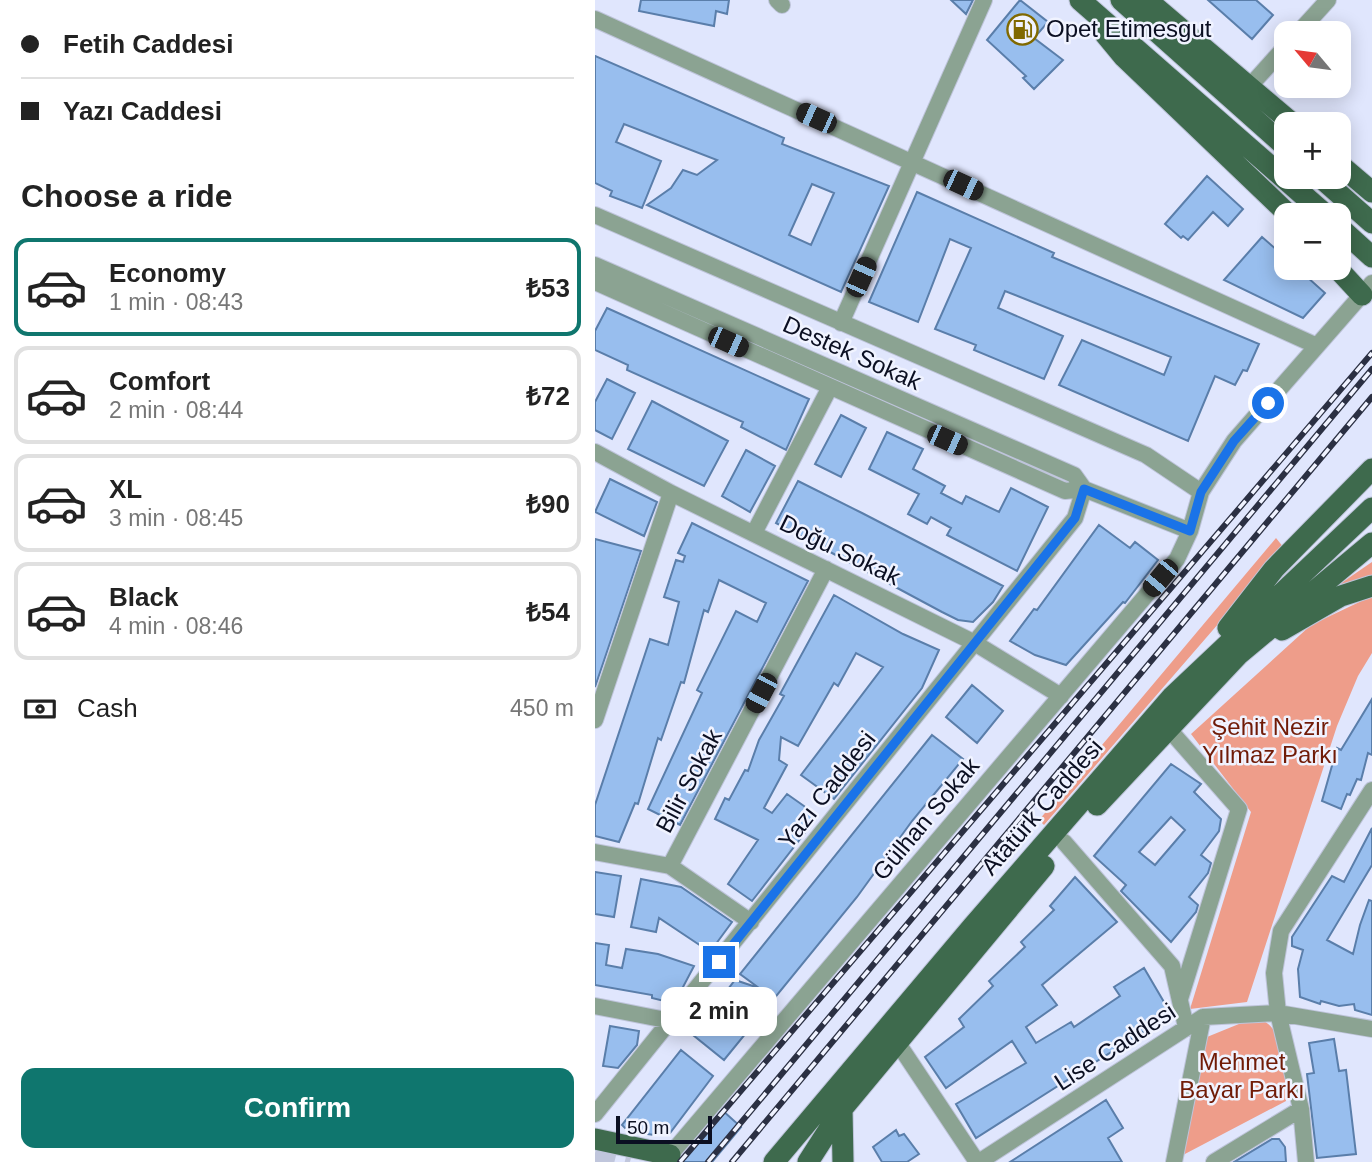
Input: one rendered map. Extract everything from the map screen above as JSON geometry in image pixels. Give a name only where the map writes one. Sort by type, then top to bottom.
[{"type":"main road","points":[[1078,0],[1234,131],[1313,203]]},
{"type":"main road","points":[[1078,0],[1124,57],[1276,203]]},
{"type":"main road","points":[[1121,0],[1274,137]]},
{"type":"main road","points":[[1147,0],[1279,112]]},
{"type":"main road","points":[[1351,174],[1372,192]]},
{"type":"main road","points":[[1334,189],[1372,223]]},
{"type":"main road","points":[[1351,238],[1372,257]]},
{"type":"main road","points":[[1351,278],[1367,289]]},
{"type":"main road","points":[[1187,682],[1274,569],[1372,469]]},
{"type":"main road","name":"Atatürk Caddesi","points":[[774,1162],[973,926],[1187,682],[1372,508]]},
{"type":"main road","name":"Atatürk Caddesi","points":[[808,1162],[842,1109],[897,1042],[1064,842],[1167,727],[1238,655],[1372,543]]},
{"type":"main road","points":[[1238,655],[1341,596],[1372,586]]},
{"type":"main road","points":[[842,1109],[843,1162]]},
{"type":"main road","points":[[595,1139],[667,1159]]},
{"type":"street","points":[[841,323],[984,0]]},
{"type":"street","points":[[1309,21],[1328,0]]},
{"type":"street","points":[[595,19],[1317,346]]},
{"type":"street","points":[[1249,87],[1274,59]]},
{"type":"street","points":[[595,215],[1146,455],[1201,492]]},
{"type":"street","name":"Destek Sokak","points":[[595,265],[1075,475],[1084,489]]},
{"type":"street","name":"Destek Sokak","points":[[597,287],[1065,491],[1084,489],[1190,531]]},
{"type":"street","name":"Gülhan Sokak","points":[[667,1159],[1177,559],[1190,531],[1201,492],[1234,441],[1367,289]]},
{"type":"street","points":[[754,533],[829,388]]},
{"type":"street","name":"Doğu Sokak","points":[[595,452],[671,493],[973,642],[1061,696]]},
{"type":"street","name":"Yazı Caddesi","points":[[595,1114],[1075,518],[1084,489]]},
{"type":"street","points":[[595,720],[671,493]]},
{"type":"street","name":"Bilir Sokak","points":[[670,866],[826,569]]},
{"type":"street","points":[[1167,727],[1239,809],[1180,999]]},
{"type":"street","points":[[1306,1162],[1300,1109],[1278,1013],[1274,973],[1281,931],[1372,790]]},
{"type":"street","points":[[1064,842],[1173,966],[1187,1027]]},
{"type":"street","points":[[595,852],[670,866],[751,922]]},
{"type":"street","points":[[595,1006],[671,1020]]},
{"type":"street","name":"Lise Caddesi","points":[[978,1162],[1203,1017],[1278,1013],[1372,1029]]},
{"type":"street","points":[[1174,1162],[1203,1017]]},
{"type":"street","points":[[897,1042],[978,1162]]},
{"type":"street","points":[[1214,1162],[1300,1109]]},
{"type":"green space","points":[[1276,538],[1284,548],[1044,825],[1039,820]]},
{"type":"green space","points":[[1372,562],[1372,578],[1321,597],[1369,564]]},
{"type":"green space","name":"Şehit Nezir Yılmaz Parkı","points":[[1372,596],[1372,653],[1358,676],[1337,726],[1247,1002],[1190,1009],[1251,812],[1191,734],[1311,625]]},
{"type":"green space","name":"Mehmet Bayar Parkı","points":[[1256,1017],[1275,1031],[1280,1041],[1286,1101],[1183,1155],[1207,1037]]},
{"type":"building","points":[[641,0],[729,0],[727,14],[716,11],[714,26],[639,11]]},
{"type":"building","points":[[951,0],[973,0],[966,14]]},
{"type":"building","points":[[1020,0],[1048,22],[1034,38],[1063,60],[1034,89],[1023,78],[1026,76],[987,40]]},
{"type":"building","points":[[1208,0],[1256,0],[1273,15],[1252,39]]},
{"type":"building","points":[[595,56],[784,138],[782,144],[889,186],[841,292],[647,205],[671,188],[683,170],[697,175],[717,160],[624,124],[616,142],[661,161],[642,208],[610,196],[612,191],[595,183]],"holes":[[[812,184],[834,193],[811,245],[789,235]]]},
{"type":"building","points":[[1207,176],[1243,209],[1228,226],[1213,212],[1188,240],[1183,236],[1181,238],[1165,224]]},
{"type":"building","points":[[917,192],[1054,253],[1052,257],[1259,344],[1247,371],[1243,370],[1235,385],[1215,376],[1188,441],[1059,385],[1082,340],[1164,375],[1171,357],[1005,291],[998,308],[1063,336],[1044,379],[974,350],[976,345],[935,329],[971,248],[950,239],[918,322],[869,302]]},
{"type":"building","points":[[1262,237],[1274,248],[1274,280],[1310,280],[1325,293],[1303,318],[1224,280]]},
{"type":"building","points":[[607,308],[809,399],[786,450],[741,427],[743,422],[627,370],[628,365],[595,350],[595,331]]},
{"type":"building","points":[[607,379],[635,393],[612,439],[595,430],[595,402]]},
{"type":"building","points":[[652,401],[728,441],[704,486],[628,449]]},
{"type":"building","points":[[841,415],[866,428],[841,477],[815,464]]},
{"type":"building","points":[[887,432],[923,449],[913,469],[945,486],[941,493],[962,504],[966,496],[999,512],[1011,488],[1048,507],[1017,571],[947,535],[951,528],[931,517],[927,524],[908,514],[919,494],[869,469]]},
{"type":"building","points":[[746,450],[775,466],[750,512],[722,496]]},
{"type":"building","points":[[610,479],[657,502],[644,536],[595,512]]},
{"type":"building","points":[[798,481],[1003,586],[993,602],[973,622],[958,620],[942,612],[776,523]]},
{"type":"building","points":[[692,523],[808,581],[680,825],[648,809],[702,693],[697,690],[736,611],[757,622],[766,603],[719,580],[708,612],[704,610],[684,683],[681,682],[661,740],[658,738],[638,804],[635,803],[619,842],[595,836],[595,805],[650,639],[668,645],[679,602],[664,597],[676,560],[683,562],[685,556],[678,553]]},
{"type":"building","points":[[1099,525],[1130,548],[1135,542],[1158,560],[1125,603],[1123,602],[1066,665],[1035,655],[1010,641],[1034,609],[1037,610]]},
{"type":"building","points":[[595,539],[641,551],[595,687]]},
{"type":"building","points":[[834,595],[903,634],[939,650],[922,688],[834,799],[801,775],[883,667],[856,653],[838,686],[834,683],[798,746],[781,737],[779,760],[787,765],[764,808],[772,813],[787,794],[818,816],[752,901],[728,884],[758,840],[715,819],[725,798],[729,800],[745,770],[748,771],[759,740],[784,696],[780,694]]},
{"type":"building","points":[[972,685],[1003,711],[977,743],[946,717]]},
{"type":"building","points":[[1372,699],[1372,755],[1368,753],[1361,780],[1357,779],[1341,809],[1322,801],[1337,748],[1341,750]]},
{"type":"building","points":[[932,735],[963,759],[912,821],[857,897],[724,1060],[693,1035],[735,980],[759,988],[740,974]]},
{"type":"building","points":[[1171,764],[1201,784],[1194,792],[1221,819],[1219,831],[1201,855],[1211,863],[1208,873],[1189,897],[1198,905],[1196,912],[1171,942],[1121,891],[1126,885],[1094,856]],"holes":[[[1171,817],[1185,830],[1155,865],[1139,852]]]},
{"type":"building","points":[[1372,828],[1372,865],[1327,940],[1353,954],[1360,925],[1369,900],[1372,901],[1372,1015],[1355,1010],[1354,1004],[1339,1006],[1321,1001],[1320,1004],[1300,997],[1298,969],[1303,950],[1292,946],[1292,937],[1332,876],[1344,882]]},
{"type":"building","points":[[595,872],[621,876],[614,917],[595,914]]},
{"type":"building","points":[[1075,877],[1117,922],[1042,985],[1057,1005],[1026,1027],[1036,1043],[1071,1022],[1074,1027],[1120,996],[1114,987],[1144,968],[1171,1014],[976,1138],[956,1104],[1026,1063],[1012,1041],[946,1088],[925,1057],[964,1027],[959,1019],[993,986],[989,981],[1025,947],[1021,942],[1054,910],[1050,906]]},
{"type":"building","points":[[641,879],[681,887],[732,922],[710,952],[659,918],[656,932],[631,927]]},
{"type":"building","points":[[595,943],[609,945],[606,965],[622,968],[626,949],[658,954],[694,966],[682,989],[668,1002],[652,998],[652,995],[595,985]]},
{"type":"building","points":[[610,1026],[639,1031],[637,1045],[618,1068],[603,1066]]},
{"type":"building","points":[[1334,1039],[1339,1071],[1346,1070],[1356,1154],[1317,1158],[1307,1074],[1314,1073],[1309,1043]]},
{"type":"building","points":[[681,1050],[713,1076],[670,1133],[654,1135],[628,1131],[622,1125]]},
{"type":"building","points":[[1106,1100],[1123,1128],[1108,1138],[1122,1162],[1010,1162]]},
{"type":"building","points":[[722,1110],[741,1127],[712,1162],[681,1162]]},
{"type":"building","points":[[896,1130],[899,1136],[904,1134],[919,1154],[907,1162],[882,1162],[873,1147]]},
{"type":"building","points":[[1272,1139],[1279,1139],[1285,1147],[1286,1162],[1234,1162]]},
{"type":"tunnel","points":[[595,1153],[630,1162]]},
{"type":"railway","points":[[680,1162],[1372,353]]},
{"type":"railway","points":[[708,1162],[1372,369]]},
{"type":"railway","points":[[732,1162],[1372,397]]},
{"type":"place","name":"Opet Etimesgut","points":[[1023,29]]},
{"type":"route","points":[[719,962],[1075,518],[1084,489],[1190,531],[1201,492],[1234,441],[1268,403]]}]
